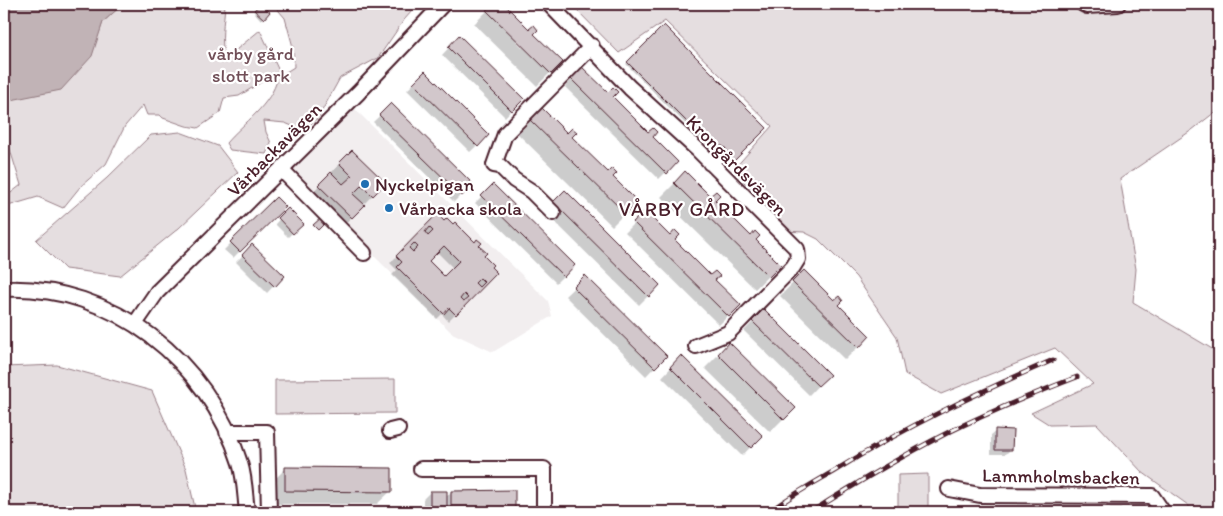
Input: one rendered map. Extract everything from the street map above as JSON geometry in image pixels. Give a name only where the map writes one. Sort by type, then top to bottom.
[{"type":"street","name":"Krongårdsvägen","points":[[549,4],[592,46],[630,88],[715,159],[797,250],[798,259],[793,267],[728,333],[696,346]]},
{"type":"street","points":[[1083,4],[1087,6],[1118,4]]},
{"type":"street","name":"Vårbackavägen","points":[[135,324],[157,292],[358,93],[436,6]]},
{"type":"street","points":[[553,213],[532,191],[514,180],[500,166],[494,165],[505,134],[592,46]]},
{"type":"street","points":[[281,169],[364,254]]},
{"type":"street","points":[[4,288],[52,291],[92,303],[135,324],[161,343],[205,390],[227,432],[240,464],[247,512]]},
{"type":"street","points":[[227,432],[268,432],[269,512]]},
{"type":"street","points":[[421,469],[544,469],[544,512]]},
{"type":"street","name":"Lammholmsbacken","points":[[949,489],[980,495],[1152,496],[1163,512]]},
{"type":"shaded area","points":[[4,4],[123,4],[103,22],[92,56],[61,90],[11,100],[4,104]]},
{"type":"shaded area","name":"Vårbacka skola","points":[[354,108],[548,301],[552,316],[493,352],[452,333],[290,173]]},
{"type":"green space","name":"vårby gård slott park","points":[[123,4],[225,4],[223,38],[225,59],[260,30],[279,71],[239,96],[224,98],[220,113],[198,128],[186,126],[163,118],[160,115],[147,115],[143,105],[125,126],[106,164],[80,187],[63,208],[38,197],[8,206],[7,196],[21,185],[6,137],[4,137],[4,104],[91,56],[103,22]]},
{"type":"green space","points":[[273,4],[410,4],[412,11],[378,58],[340,78],[318,118],[309,125],[297,128],[285,123],[264,121],[271,143],[266,154],[230,150],[226,143],[263,105],[269,97],[278,77],[294,67],[293,47],[285,18]]},
{"type":"green space","points":[[571,4],[1219,4],[1219,109],[1192,130],[1120,179],[1136,269],[1133,302],[1219,353],[1219,512],[1192,512],[1188,505],[1142,472],[1097,424],[1050,425],[1031,413],[1093,384],[1055,348],[941,394],[905,374],[897,337],[856,277],[818,239],[804,232],[783,231],[734,169],[772,126],[665,21],[619,53]]},
{"type":"green space","points":[[180,132],[218,146],[238,172],[179,228],[120,276],[65,269],[36,240],[107,178],[151,135]]},
{"type":"green space","points":[[57,365],[152,391],[186,469],[196,512],[4,512],[4,367]]},
{"type":"green space","points":[[395,379],[395,413],[275,414],[275,380]]},
{"type":"green space","points":[[928,474],[928,512],[898,512],[898,475]]},
{"type":"building","points":[[261,4],[270,12],[264,19],[254,10]]},
{"type":"building","points":[[493,4],[504,4],[529,29],[534,25],[538,30],[534,34],[563,62],[551,74],[486,10]]},
{"type":"building","points":[[664,25],[767,128],[730,165],[627,62]]},
{"type":"building","points":[[459,35],[524,99],[512,111],[448,47]]},
{"type":"building","points":[[582,67],[608,92],[613,87],[618,92],[613,97],[648,132],[653,128],[657,132],[653,137],[678,162],[667,174],[571,79]]},
{"type":"building","points":[[425,71],[489,135],[478,147],[413,83]]},
{"type":"building","points":[[391,103],[473,184],[462,196],[379,115]]},
{"type":"building","points":[[542,108],[567,133],[572,128],[577,132],[572,137],[608,172],[612,168],[617,173],[613,177],[638,202],[626,214],[530,120]]},
{"type":"building","name":"Nyckelpigan","points":[[352,150],[386,183],[373,196],[362,185],[353,194],[365,205],[352,218],[318,185],[331,172],[343,184],[352,176],[339,163]]},
{"type":"building","points":[[685,171],[710,196],[716,191],[720,195],[715,200],[751,236],[755,231],[760,236],[756,240],[781,265],[769,277],[674,183]]},
{"type":"building","points":[[493,184],[575,265],[564,277],[481,196]]},
{"type":"building","points":[[565,190],[660,285],[649,297],[553,202]]},
{"type":"building","points":[[276,197],[286,207],[240,252],[230,242]]},
{"type":"building","points":[[288,208],[304,224],[293,234],[278,218]]},
{"type":"building","points":[[645,211],[670,236],[675,230],[680,235],[675,240],[710,275],[715,271],[720,276],[715,280],[741,305],[729,317],[633,222]]},
{"type":"building","name":"Vårbacka skola","points":[[437,214],[444,221],[447,218],[453,224],[455,222],[475,242],[477,239],[482,243],[479,246],[487,253],[484,256],[493,265],[491,267],[497,273],[456,315],[449,308],[444,314],[397,267],[402,262],[396,256]],"holes":[[[429,227],[433,231],[428,236],[425,232]],[[414,243],[418,247],[413,252],[409,248]],[[444,246],[459,261],[444,276],[429,261]],[[480,278],[484,282],[479,287],[475,283]],[[464,294],[468,298],[463,302],[460,299]]]},
{"type":"building","points":[[322,217],[326,222],[318,230],[313,225]]},
{"type":"building","points":[[252,244],[285,276],[275,287],[242,255]]},
{"type":"building","points":[[804,270],[834,300],[839,296],[843,301],[839,305],[870,336],[859,348],[792,282]]},
{"type":"building","points":[[585,275],[667,356],[655,368],[573,287]]},
{"type":"building","points":[[764,309],[830,375],[818,386],[752,321]]},
{"type":"building","points":[[729,342],[796,408],[784,420],[718,354]]},
{"type":"building","points":[[681,355],[763,436],[751,448],[670,367]]},
{"type":"building","points":[[995,429],[1013,430],[1012,450],[995,450]]},
{"type":"building","points":[[285,467],[392,468],[392,492],[285,491]]},
{"type":"building","points":[[515,490],[515,512],[430,512],[430,491],[447,491],[447,511],[451,511],[451,491]]},
{"type":"building","points":[[1131,510],[1131,512],[953,512],[953,511]]},
{"type":"railway","points":[[769,512],[863,454],[916,425],[1053,360]]},
{"type":"railway","points":[[811,512],[878,471],[947,433],[1077,377]]},
{"type":"place","name":"Nyckelpigan","points":[[365,184]]},
{"type":"place","name":"Vårbacka skola","points":[[389,208]]},
{"type":"district","name":"VÅRBY GÅRD","points":[[682,209]]}]
